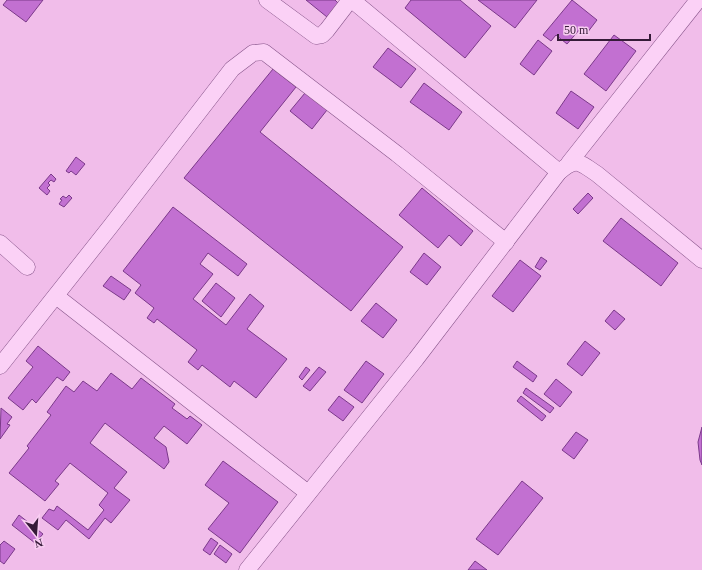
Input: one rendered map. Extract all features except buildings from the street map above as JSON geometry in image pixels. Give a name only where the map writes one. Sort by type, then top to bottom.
[{"type":"lane","points":[[267,0],[316,36],[322,35],[327,30],[351,0],[564,168]]},
{"type":"lane","points":[[247,570],[416,359],[564,168],[698,0]]},
{"type":"lane","points":[[0,366],[232,69],[253,53],[264,52],[397,154],[506,242]]},
{"type":"lane","points":[[564,168],[581,163],[597,174],[702,260]]},
{"type":"lane","points":[[0,244],[27,267]]},
{"type":"lane","points":[[56,296],[308,493]]}]
